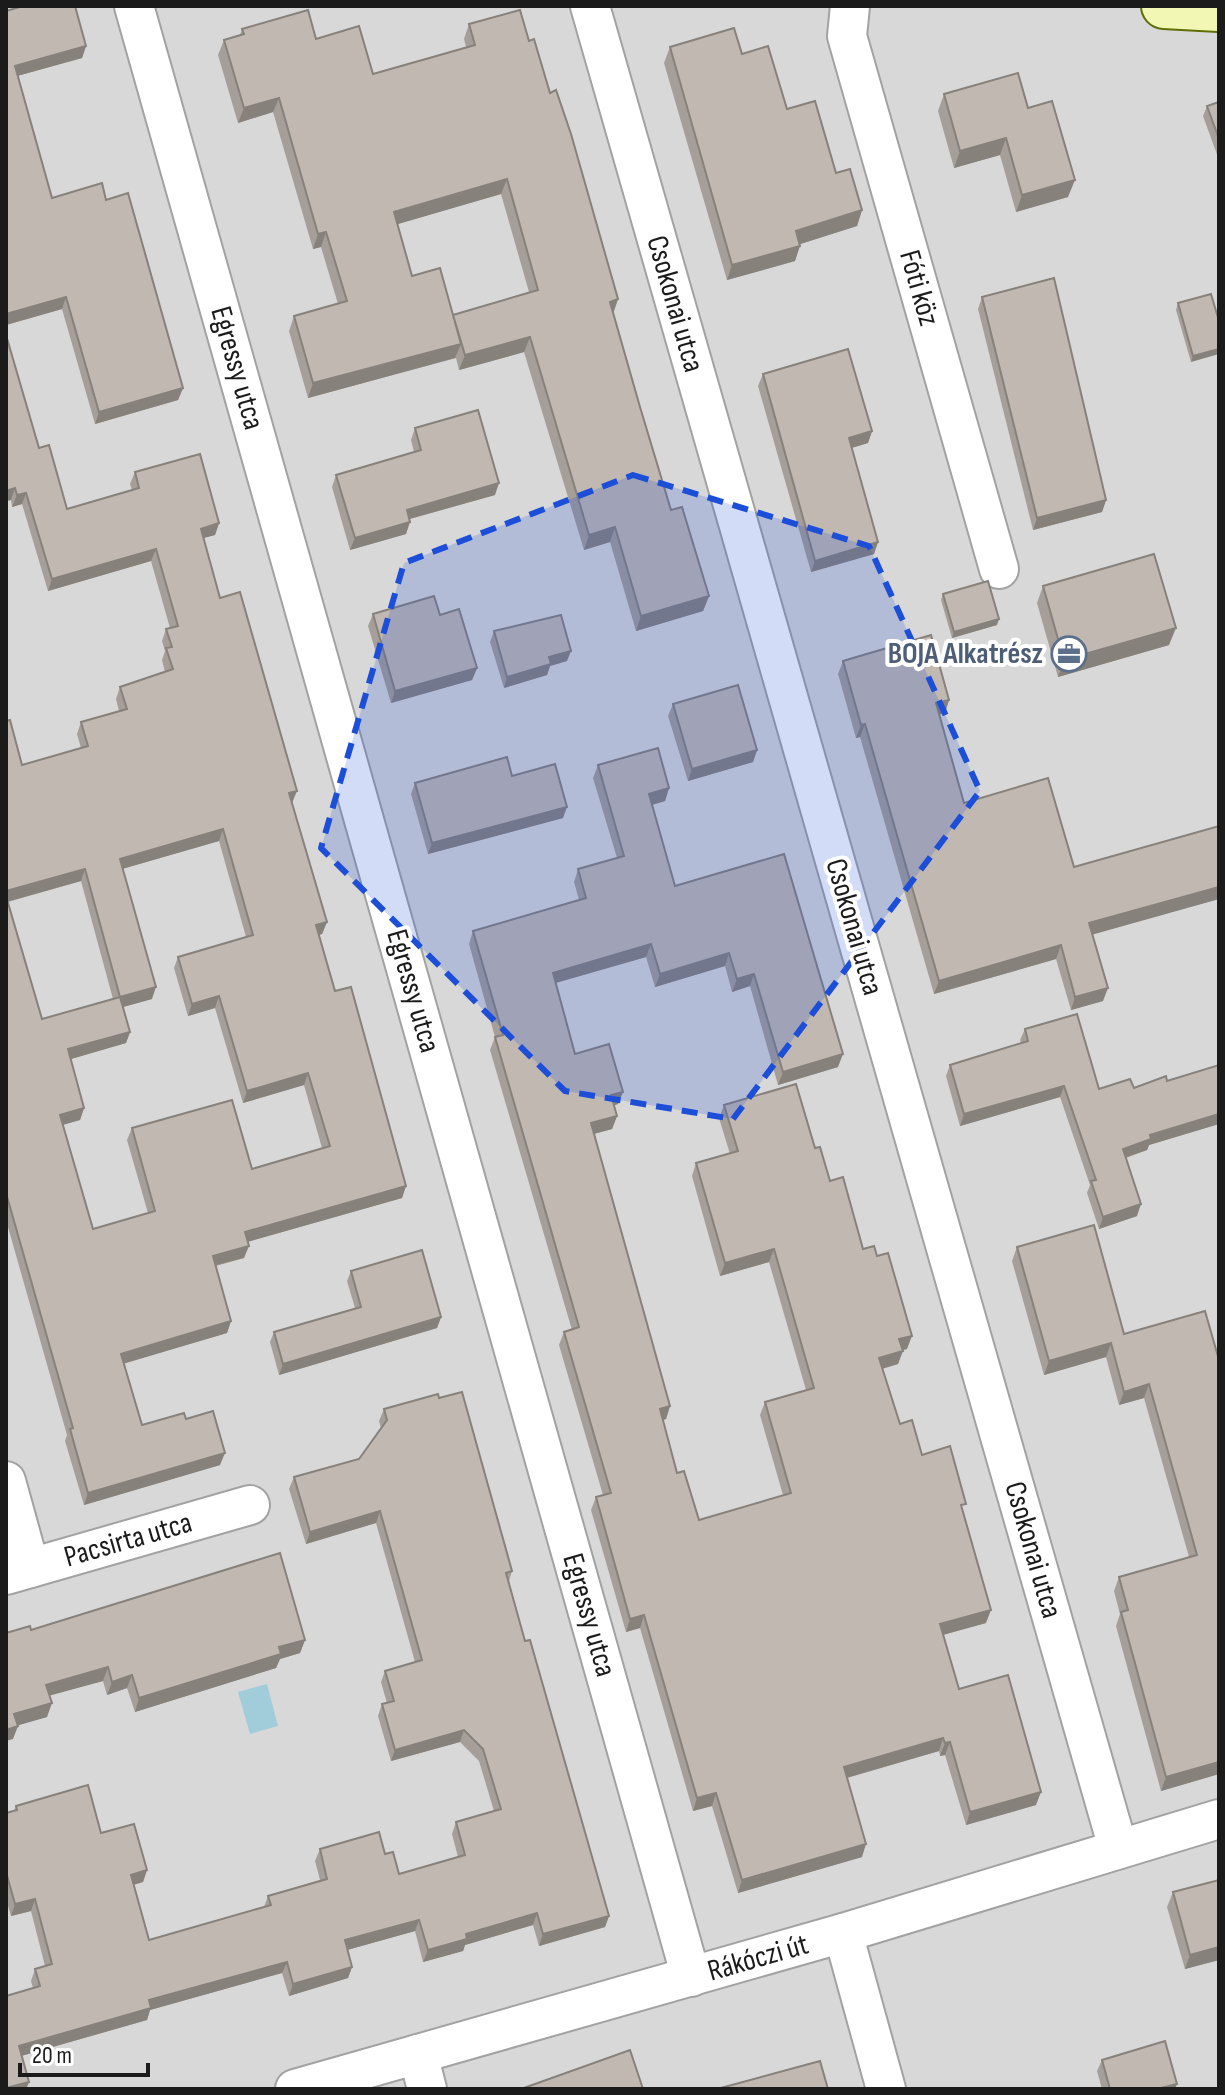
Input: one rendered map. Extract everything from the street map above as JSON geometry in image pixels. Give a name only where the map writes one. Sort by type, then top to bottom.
[{"type":"main road","points":[[1164,6],[1219,9]]},
{"type":"street","name":"Egressy utca","points":[[134,6],[691,1977]]},
{"type":"street","name":"Csokonai utca","points":[[590,6],[1118,1848]]},
{"type":"street","name":"Fóti köz","points":[[850,6],[847,36],[999,569]]},
{"type":"street","points":[[6,1481],[18,1571]]},
{"type":"street","name":"Pacsirta utca","points":[[18,1571],[250,1505]]},
{"type":"street","name":"Rákóczi út","points":[[295,2089],[422,2071],[691,1977],[1219,1819]]},
{"type":"street","points":[[843,1933],[886,2089]]},
{"type":"highlighted area","points":[[633,475],[869,546],[980,791],[733,1119],[565,1091],[321,848],[404,563]]},
{"type":"shaded area","points":[[6,6],[1219,6],[1219,2089],[6,2089]]},
{"type":"water","points":[[267,1684],[278,1726],[250,1734],[238,1692]]},
{"type":"building","points":[[23,6],[75,6],[86,46],[15,66],[52,198],[102,183],[106,200],[128,193],[183,388],[99,412],[66,297],[6,314],[6,11]]},
{"type":"building","points":[[308,10],[316,39],[359,26],[373,74],[475,45],[469,24],[520,10],[529,41],[534,39],[550,93],[556,90],[571,134],[618,299],[610,302],[640,407],[671,510],[682,507],[709,596],[641,616],[615,527],[589,535],[530,337],[465,355],[453,315],[538,290],[507,179],[394,212],[412,276],[440,268],[461,344],[313,383],[294,316],[347,301],[326,232],[318,234],[279,98],[244,108],[224,40],[244,34],[242,29]]},
{"type":"building","points":[[734,28],[742,54],[768,46],[787,109],[815,101],[836,173],[850,169],[862,210],[796,231],[800,246],[732,265],[670,47]]},
{"type":"building","points":[[1018,73],[1028,108],[1052,101],[1075,180],[1022,195],[1006,138],[960,151],[944,94]]},
{"type":"building","points":[[1219,102],[1219,139],[1207,106]]},
{"type":"building","points":[[1054,278],[1106,500],[1037,518],[982,297]]},
{"type":"building","points":[[1211,294],[1219,321],[1219,349],[1193,356],[1178,303]]},
{"type":"building","points":[[6,335],[39,448],[49,445],[67,509],[139,488],[135,472],[200,454],[219,523],[201,529],[220,598],[240,592],[297,791],[289,793],[327,922],[316,925],[335,991],[351,987],[406,1186],[245,1232],[249,1246],[213,1256],[231,1321],[121,1354],[142,1425],[184,1413],[186,1419],[213,1411],[225,1453],[88,1493],[70,1429],[73,1428],[6,1193],[6,896],[42,1019],[120,997],[85,869],[6,891],[6,721],[10,720],[22,765],[88,746],[81,722],[127,709],[120,687],[173,669],[166,648],[172,647],[166,629],[178,626],[156,549],[52,579],[26,493],[17,495],[15,488],[6,491]],"holes":[[[223,829],[253,935],[178,957],[192,1004],[219,996],[247,1091],[308,1073],[330,1146],[252,1169],[232,1100],[132,1128],[155,1211],[93,1229],[60,1115],[84,1108],[68,1049],[130,1032],[120,997],[156,987],[120,859]]]},
{"type":"building","points":[[848,349],[872,431],[849,438],[878,542],[815,561],[763,374]]},
{"type":"building","points":[[478,410],[499,483],[407,510],[410,522],[355,538],[336,475],[421,450],[415,428]]},
{"type":"building","points":[[1154,554],[1176,628],[1064,660],[1043,586]]},
{"type":"building","points":[[988,581],[999,619],[954,632],[943,594]]},
{"type":"building","points":[[434,596],[440,615],[459,609],[477,668],[395,691],[373,614]]},
{"type":"building","points":[[561,615],[571,651],[549,657],[551,664],[507,677],[494,631]]},
{"type":"building","points":[[931,635],[949,700],[936,703],[964,803],[1048,778],[1074,867],[1219,826],[1219,887],[1089,923],[1108,988],[1075,997],[1061,945],[939,981],[865,724],[861,725],[843,661]]},
{"type":"building","points":[[738,685],[757,750],[692,769],[673,704]]},
{"type":"building","points":[[658,748],[669,788],[649,794],[675,886],[784,854],[843,1054],[783,1072],[754,974],[737,979],[729,953],[660,974],[651,944],[553,973],[575,1054],[609,1044],[623,1092],[611,1095],[617,1116],[591,1123],[670,1406],[660,1409],[677,1473],[684,1471],[699,1520],[791,1493],[765,1402],[814,1388],[774,1249],[725,1263],[696,1163],[738,1151],[724,1105],[796,1084],[815,1148],[820,1147],[830,1181],[843,1177],[863,1249],[874,1246],[877,1256],[888,1253],[912,1336],[899,1339],[903,1351],[879,1358],[900,1424],[912,1420],[922,1455],[950,1446],[966,1504],[961,1505],[991,1610],[940,1624],[959,1689],[1008,1675],[1041,1792],[970,1812],[950,1742],[945,1743],[943,1738],[844,1767],[866,1844],[742,1880],[716,1793],[697,1798],[644,1615],[630,1619],[596,1497],[611,1493],[564,1332],[579,1327],[495,1037],[503,1035],[473,931],[586,898],[578,869],[624,856],[598,765]]},
{"type":"building","points":[[507,757],[512,776],[555,764],[567,807],[432,843],[415,783]]},
{"type":"building","points":[[1077,1014],[1099,1089],[1130,1079],[1134,1088],[1166,1076],[1167,1081],[1219,1065],[1219,1114],[1150,1135],[1151,1139],[1123,1149],[1141,1204],[1103,1217],[1091,1181],[1096,1180],[1064,1086],[964,1114],[950,1065],[1028,1041],[1025,1029]]},
{"type":"building","points":[[1094,1225],[1124,1334],[1205,1311],[1219,1360],[1219,1762],[1166,1777],[1121,1612],[1128,1610],[1119,1577],[1197,1555],[1149,1384],[1124,1392],[1111,1343],[1049,1361],[1017,1247]]},
{"type":"building","points":[[422,1250],[441,1317],[283,1364],[274,1332],[361,1307],[351,1271]]},
{"type":"building","points":[[462,1392],[512,1571],[506,1573],[525,1641],[530,1640],[609,1916],[543,1934],[537,1913],[466,1934],[467,1939],[428,1950],[419,1920],[345,1940],[352,1967],[293,1984],[287,1962],[149,2000],[151,2008],[19,2046],[29,2082],[6,2088],[6,1996],[40,1986],[35,1969],[52,1964],[35,1899],[15,1904],[6,1872],[6,1813],[17,1810],[16,1806],[88,1785],[101,1833],[134,1824],[147,1870],[131,1875],[149,1940],[271,1905],[268,1896],[327,1879],[320,1849],[379,1832],[385,1854],[393,1852],[399,1874],[465,1855],[456,1822],[501,1809],[483,1749],[464,1730],[395,1750],[382,1704],[394,1701],[385,1671],[422,1660],[380,1511],[310,1532],[294,1477],[359,1459],[387,1420],[384,1409],[438,1394],[439,1398]]},
{"type":"building","points":[[280,1553],[305,1640],[279,1647],[281,1654],[139,1698],[132,1675],[112,1682],[108,1667],[46,1685],[52,1703],[14,1714],[18,1726],[6,1730],[6,1633],[30,1626],[31,1630]]},
{"type":"building","points":[[1219,1880],[1219,1947],[1190,1955],[1173,1892]]},
{"type":"building","points":[[1165,2041],[1177,2084],[1157,2089],[1110,2089],[1102,2060]]},
{"type":"building","points":[[630,2050],[643,2089],[521,2089]]},
{"type":"building","points":[[820,2061],[828,2089],[717,2089]]},
{"type":"place","name":"BOJA Alkatrész","points":[[1069,654]]}]
